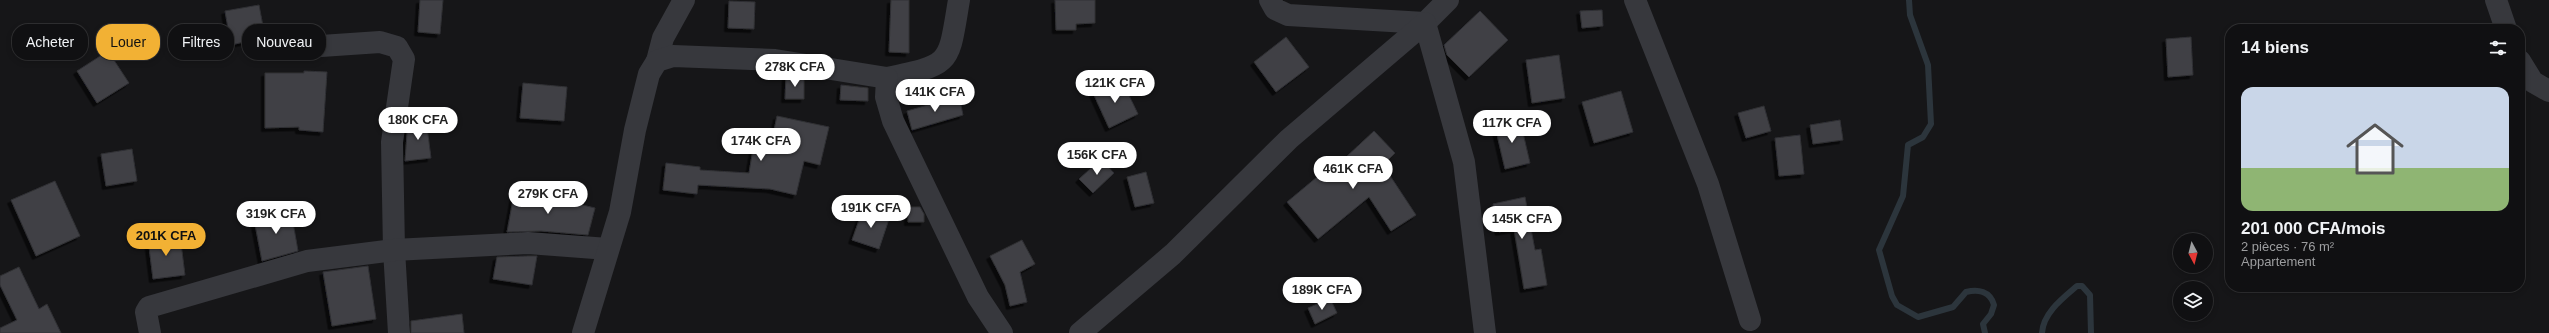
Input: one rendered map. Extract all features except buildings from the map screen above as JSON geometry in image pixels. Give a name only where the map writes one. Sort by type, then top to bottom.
[{"type":"street","points":[[583,333],[620,212],[635,130],[649,74],[657,61],[663,38],[684,0]]},
{"type":"street","points":[[657,61],[673,56],[775,60],[887,78],[928,69],[944,61],[951,48],[959,0]]},
{"type":"street","points":[[1270,0],[1275,9],[1288,15],[1425,22]]},
{"type":"street","points":[[1080,333],[1173,254],[1289,139],[1425,22],[1448,0]]},
{"type":"street","points":[[1635,0],[1708,184],[1750,320]]},
{"type":"street","points":[[2496,0],[2504,24]]},
{"type":"street","points":[[1425,22],[1464,162],[1485,333]]},
{"type":"street","points":[[326,46],[380,42],[397,47],[404,59],[392,142],[394,250],[399,333]]},
{"type":"street","points":[[2525,69],[2533,82],[2549,91]]},
{"type":"street","points":[[887,78],[886,97],[893,120],[978,297],[1002,333]]},
{"type":"street","points":[[150,333],[146,312],[149,307],[307,261],[394,250],[528,243],[608,250]]},
{"type":"waterway","points":[[1909,0],[1910,15],[1928,65],[1931,124],[1923,137],[1908,145],[1903,196],[1879,250],[1892,296],[1897,305],[1918,317],[1953,307],[1966,292],[1983,292],[1990,297],[1994,305],[1991,314],[1983,324],[1985,333]]},
{"type":"waterway","points":[[2042,333],[2046,319],[2055,306],[2077,286],[2082,286],[2090,295],[2091,333]]}]
